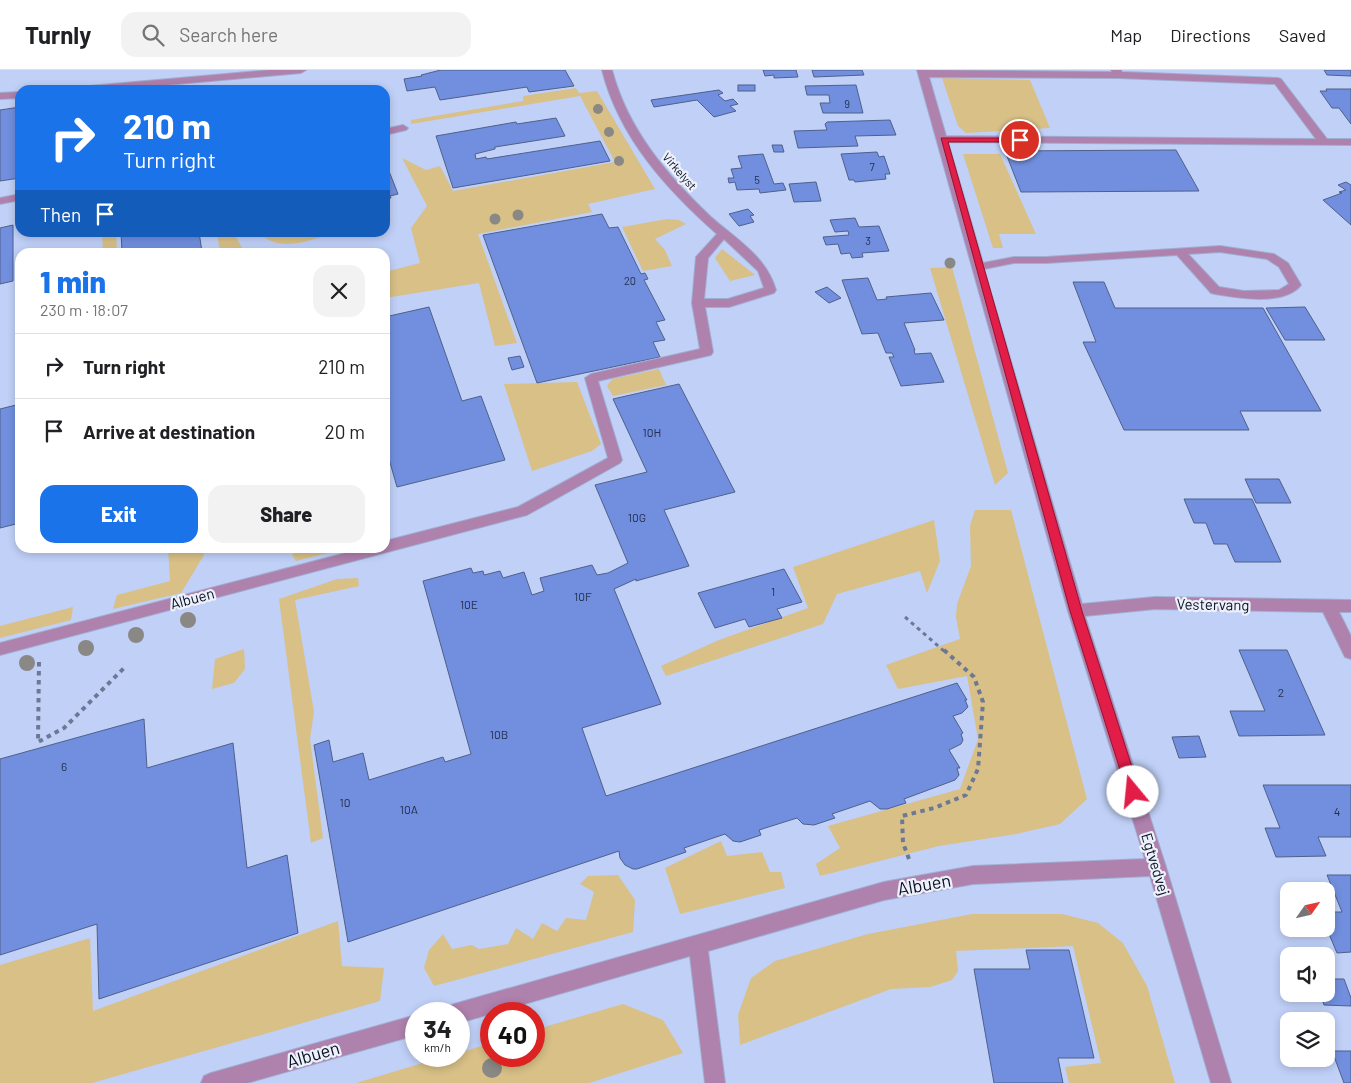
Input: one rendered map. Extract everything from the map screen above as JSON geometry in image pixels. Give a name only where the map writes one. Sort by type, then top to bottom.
[{"type":"street","points":[[134,85],[301,70]]},
{"type":"street","name":"Virkelyst","points":[[607,70],[615,100],[630,129],[663,172],[723,234],[763,270],[770,290],[729,303],[698,303]]},
{"type":"street","points":[[923,72],[1117,72],[1278,81],[1324,142]]},
{"type":"street","name":"Egtvedvej","points":[[923,72],[1076,611],[1157,867],[1221,1083]]},
{"type":"street","points":[[0,96],[15,95]]},
{"type":"street","points":[[390,131],[403,128]]},
{"type":"street","points":[[943,140],[1351,142]]},
{"type":"street","points":[[0,201],[15,198]]},
{"type":"street","points":[[698,303],[702,258],[723,234]]},
{"type":"street","points":[[979,267],[1014,260],[1046,260],[1220,249],[1270,256],[1284,265],[1295,285],[1282,293],[1244,295],[1215,290],[1179,252]]},
{"type":"street","name":"Albuen","points":[[390,545],[522,511],[615,460],[591,378],[707,352],[698,303]]},
{"type":"street","name":"Albuen","points":[[0,649],[362,553]]},
{"type":"street","name":"Vestervang","points":[[1076,611],[1155,604],[1351,606]]},
{"type":"street","points":[[1328,606],[1351,652]]},
{"type":"street","name":"Albuen","points":[[470,1009],[884,891],[973,875],[1157,867]]},
{"type":"street","points":[[698,944],[715,1083]]},
{"type":"street","name":"Albuen","points":[[210,1083],[405,1027]]},
{"type":"path","points":[[905,617],[974,677],[983,702],[978,769],[966,795],[934,808],[902,816],[903,843],[911,868]]},
{"type":"path","points":[[39,639],[38,742],[64,728],[125,667]]},
{"type":"shaded area","points":[[942,78],[1030,80],[1050,128],[966,133],[958,126]]},
{"type":"shaded area","points":[[576,88],[579,93],[597,91],[655,189],[588,204],[592,212],[478,234],[517,343],[495,346],[479,283],[390,297],[390,271],[420,263],[411,228],[427,206],[402,158],[426,170],[440,166],[453,191],[615,162],[580,96],[411,124],[411,120],[523,101],[523,96]]},
{"type":"shaded area","points":[[963,154],[1000,154],[1036,234],[999,234],[1003,248],[993,248]]},
{"type":"shaded area","points":[[667,219],[679,220],[686,224],[655,239],[665,250],[672,266],[643,271],[622,227]]},
{"type":"shaded area","points":[[102,237],[116,237],[117,248],[103,248]]},
{"type":"shaded area","points":[[218,237],[236,237],[242,248],[219,248]]},
{"type":"shaded area","points":[[265,237],[320,237],[292,244],[283,244]]},
{"type":"shaded area","points":[[722,249],[755,275],[730,281],[715,258]]},
{"type":"shaded area","points":[[952,267],[1008,473],[995,485],[930,268]]},
{"type":"shaded area","points":[[659,369],[666,385],[613,396],[607,386],[612,379]]},
{"type":"shaded area","points":[[577,382],[601,444],[592,451],[532,471],[504,384]]},
{"type":"shaded area","points":[[975,510],[1011,510],[1087,799],[1060,824],[1016,834],[939,846],[820,876],[816,864],[840,848],[828,826],[960,789],[978,739],[967,676],[898,689],[886,665],[960,639],[956,617],[957,604],[971,566],[970,526]]},
{"type":"shaded area","points":[[934,520],[940,561],[927,593],[920,571],[837,594],[823,624],[666,676],[661,666],[719,640],[808,608],[793,567]]},
{"type":"shaded area","points":[[168,553],[204,553],[181,593],[113,609],[117,595],[170,581]]},
{"type":"shaded area","points":[[296,553],[327,553],[296,561],[292,554]]},
{"type":"shaded area","points":[[358,578],[359,586],[295,600],[314,712],[310,739],[323,838],[311,843],[279,599],[337,579]]},
{"type":"shaded area","points":[[73,607],[71,620],[0,638],[0,626]]},
{"type":"shaded area","points":[[244,649],[245,669],[234,683],[212,689],[215,659]]},
{"type":"shaded area","points":[[721,841],[727,856],[762,852],[770,872],[781,872],[785,888],[680,914],[665,868]]},
{"type":"shaded area","points":[[618,875],[635,900],[633,932],[434,986],[424,968],[429,950],[443,934],[452,949],[472,945],[479,949],[508,944],[516,928],[533,939],[542,923],[557,931],[566,918],[586,920],[594,892],[580,884],[588,876]]},
{"type":"shaded area","points":[[972,914],[1062,914],[1098,923],[1123,943],[1147,986],[1175,1083],[1069,1083],[1065,1067],[1101,1063],[1073,946],[956,951],[958,971],[952,980],[930,987],[891,989],[740,1045],[738,1015],[751,978],[775,961],[868,934]]},
{"type":"shaded area","points":[[338,921],[342,966],[384,968],[380,1001],[92,1083],[0,1083],[0,965],[90,938],[93,1011]]},
{"type":"shaded area","points":[[623,1004],[663,1020],[683,1053],[589,1083],[356,1083],[409,1067],[470,1067],[470,1050],[480,1046],[480,1067],[545,1067],[545,1027]]},
{"type":"building","points":[[441,70],[565,70],[574,86],[529,92],[527,87],[440,100],[435,87],[407,91],[404,79]]},
{"type":"building","points":[[763,70],[796,70],[798,77],[774,78],[774,75],[765,76]]},
{"type":"building","points":[[812,70],[862,70],[864,75],[814,77]]},
{"type":"building","points":[[1324,70],[1351,70],[1351,76],[1327,75]]},
{"type":"building","points":[[738,85],[755,85],[755,91],[738,91]]},
{"type":"building","points":[[856,85],[863,113],[823,113],[820,103],[830,103],[829,95],[807,95],[805,86]]},
{"type":"building","points":[[1326,89],[1351,89],[1351,124],[1339,108],[1332,108],[1320,91],[1327,91]]},
{"type":"building","points":[[719,90],[723,93],[718,95],[725,101],[733,99],[738,104],[730,106],[736,111],[714,117],[697,100],[654,107],[651,100]]},
{"type":"building","points":[[15,108],[15,179],[0,181],[0,110]]},
{"type":"building","points":[[556,118],[565,136],[495,147],[495,149],[475,154],[476,159],[486,157],[487,159],[600,141],[610,161],[453,188],[436,136],[516,122],[517,124]]},
{"type":"building","points":[[890,120],[896,135],[855,136],[858,146],[798,148],[794,131],[827,130],[825,124],[827,122]]},
{"type":"building","points":[[772,145],[782,145],[784,152],[774,152]]},
{"type":"building","points":[[1176,150],[1199,191],[1021,192],[1005,151]]},
{"type":"building","points":[[877,152],[879,157],[884,156],[890,174],[885,174],[886,179],[855,182],[854,180],[849,180],[841,154]]},
{"type":"building","points":[[763,154],[774,184],[783,183],[786,190],[760,193],[759,189],[737,190],[735,182],[729,183],[728,178],[734,178],[731,169],[742,168],[738,156]]},
{"type":"building","points":[[390,174],[398,194],[390,196]]},
{"type":"building","points":[[816,182],[821,201],[794,202],[789,184]]},
{"type":"building","points":[[1346,182],[1351,185],[1351,225],[1323,200],[1346,190],[1338,185]]},
{"type":"building","points":[[748,209],[754,215],[750,216],[754,222],[739,226],[729,214]]},
{"type":"building","points":[[602,214],[609,228],[618,227],[641,274],[645,273],[648,279],[644,280],[665,320],[656,322],[665,340],[653,342],[660,357],[537,383],[483,235]]},
{"type":"building","points":[[855,218],[859,227],[879,226],[889,251],[862,253],[863,257],[852,258],[850,253],[841,254],[838,244],[826,245],[823,237],[849,235],[848,231],[835,232],[830,220]]},
{"type":"building","points":[[13,225],[13,281],[0,284],[0,228]]},
{"type":"building","points":[[121,237],[200,237],[201,248],[122,248]]},
{"type":"building","points":[[868,278],[877,300],[887,299],[886,297],[931,293],[944,320],[904,323],[915,354],[931,353],[944,382],[901,386],[889,357],[894,357],[892,353],[886,353],[878,333],[862,334],[842,280]]},
{"type":"building","points":[[1073,282],[1104,282],[1115,308],[1263,308],[1321,411],[1240,411],[1249,430],[1124,430],[1083,342],[1096,342]]},
{"type":"building","points":[[827,287],[841,298],[829,303],[815,292]]},
{"type":"building","points":[[429,307],[462,401],[481,396],[505,460],[397,487],[390,462],[390,316]]},
{"type":"building","points":[[1305,307],[1325,340],[1285,340],[1266,308]]},
{"type":"building","points":[[520,356],[524,367],[512,370],[508,358]]},
{"type":"building","points":[[679,384],[735,492],[664,510],[689,566],[636,581],[636,579],[614,589],[661,704],[582,728],[606,796],[957,683],[967,700],[965,700],[968,707],[962,713],[953,716],[963,733],[961,734],[963,740],[961,744],[949,750],[960,768],[957,768],[959,775],[955,780],[904,799],[906,803],[887,809],[880,809],[870,801],[832,814],[835,818],[814,825],[803,824],[797,818],[759,830],[761,835],[740,842],[733,841],[725,834],[684,848],[686,852],[637,869],[625,865],[620,858],[619,851],[348,942],[314,745],[329,740],[333,762],[363,753],[369,780],[443,757],[445,762],[471,754],[423,581],[471,568],[473,573],[483,571],[484,575],[500,571],[503,578],[524,572],[532,595],[544,591],[540,578],[592,565],[597,575],[608,573],[628,563],[595,485],[647,472],[613,399]]},
{"type":"building","points":[[15,405],[15,524],[0,528],[0,409]]},
{"type":"building","points":[[1245,479],[1279,479],[1291,503],[1256,503]]},
{"type":"building","points":[[1184,499],[1252,499],[1281,562],[1235,562],[1227,544],[1214,544],[1206,523],[1194,523]]},
{"type":"building","points":[[784,569],[802,602],[777,609],[782,618],[749,627],[745,619],[715,628],[698,593]]},
{"type":"building","points":[[1239,650],[1287,650],[1325,735],[1239,736],[1230,711],[1265,711]]},
{"type":"building","points":[[144,719],[147,768],[233,743],[247,868],[287,855],[298,933],[99,999],[97,924],[0,955],[0,759]]},
{"type":"building","points":[[1199,736],[1206,757],[1179,758],[1172,737]]},
{"type":"building","points":[[1263,785],[1351,785],[1351,837],[1318,837],[1326,856],[1276,857],[1265,828],[1280,828]]},
{"type":"building","points":[[1327,875],[1351,875],[1351,952],[1337,953],[1331,938],[1335,938],[1335,912],[1342,912],[1335,895],[1335,882],[1330,882]]},
{"type":"building","points":[[1026,950],[1069,950],[1094,1058],[1058,1058],[1063,1083],[994,1083],[974,969],[1030,969]]},
{"type":"building","points":[[1335,979],[1344,979],[1351,998],[1351,1006],[1324,1005],[1323,1002],[1335,1002]]},
{"type":"building","points":[[1335,1051],[1351,1051],[1351,1083],[1344,1083],[1335,1059]]},
{"type":"route","points":[[1020,140],[943,140],[1076,611],[1133,792]]}]
